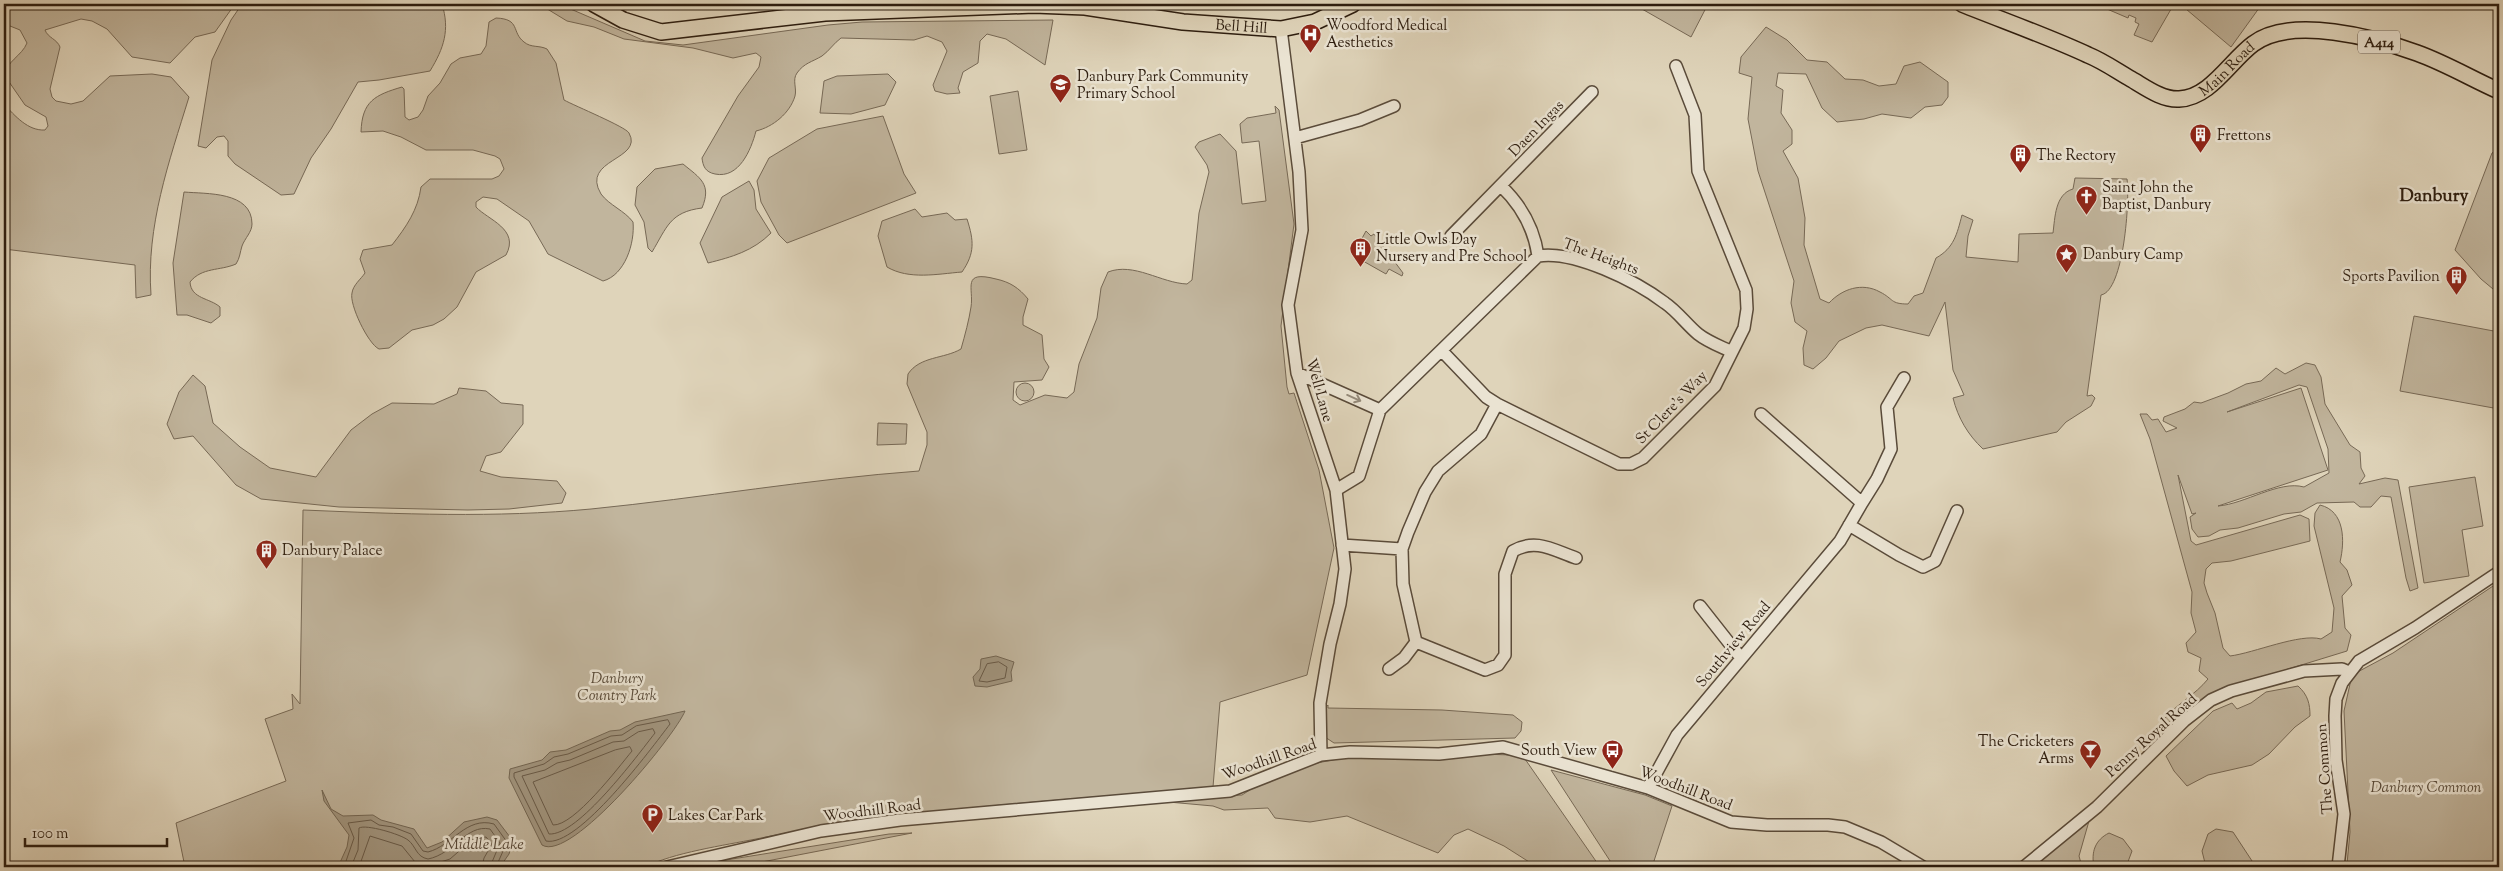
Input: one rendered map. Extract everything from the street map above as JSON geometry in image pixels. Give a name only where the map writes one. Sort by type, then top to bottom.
[{"type":"main road","points":[[594,4],[623,20],[662,32],[827,8]]},
{"type":"main road","name":"Bell Hill","points":[[827,8],[1085,6],[1183,22],[1281,30],[1315,22],[1353,4]]},
{"type":"main road","name":"Main Road","points":[[1962,4],[2089,55],[2157,94],[2177,99],[2193,97],[2253,44],[2267,36],[2286,31],[2302,30],[2344,34],[2418,53],[2499,91]]},
{"type":"street","name":"Well Lane","points":[[1281,30],[1295,138],[1302,230],[1288,305],[1296,373],[1336,490],[1344,569],[1340,604],[1330,644],[1320,703],[1321,755]]},
{"type":"street","name":"St Clere's Way","points":[[1442,351],[1486,397],[1619,464],[1631,464],[1643,458],[1715,386],[1744,328],[1747,309],[1746,290],[1698,171],[1695,114],[1676,66]]},
{"type":"street","name":"Daen Ingas","points":[[1451,236],[1592,92]]},
{"type":"street","points":[[1295,138],[1342,126],[1394,106]]},
{"type":"street","points":[[1336,490],[1359,476],[1380,410],[1538,256],[1536,244],[1521,209],[1500,186]]},
{"type":"street","name":"The Heights","points":[[1538,256],[1550,254],[1579,261],[1642,287],[1667,304],[1700,335],[1732,352]]},
{"type":"street","points":[[1296,373],[1380,410]]},
{"type":"street","name":"Southview Road","points":[[1648,788],[1677,735],[1840,541],[1850,525],[1877,479],[1891,449],[1887,407],[1904,378]]},
{"type":"street","points":[[1389,669],[1404,658],[1416,642],[1403,584],[1402,549],[1425,492],[1438,471],[1481,434],[1497,404]]},
{"type":"street","points":[[1761,414],[1862,503]]},
{"type":"street","points":[[1850,525],[1899,555],[1924,567],[1935,561],[1957,511]]},
{"type":"street","points":[[1416,642],[1485,670],[1498,666],[1506,655],[1505,574],[1513,551],[1525,544],[1537,545],[1576,558]]},
{"type":"street","points":[[1342,545],[1402,549]]},
{"type":"street","points":[[2349,672],[2359,660],[2415,628],[2499,572]]},
{"type":"street","points":[[1700,606],[1741,658]]},
{"type":"street","name":"Penny Royal Road","points":[[2024,867],[2096,807],[2184,722],[2211,700],[2231,691],[2304,671],[2342,669],[2349,672]]},
{"type":"street","name":"The Common","points":[[2338,867],[2344,814],[2336,760],[2336,699],[2338,690],[2349,672]]},
{"type":"street","name":"Woodhill Road","points":[[668,867],[821,831],[900,820],[1230,791],[1321,755],[1350,752],[1440,754],[1502,747],[1648,788],[1731,822],[1768,826],[1828,824],[1846,828],[1880,842],[1923,867]]},
{"type":"green space","points":[[4,4],[235,4],[215,32],[195,37],[170,63],[132,57],[107,29],[92,21],[81,19],[45,30],[60,47],[50,89],[52,97],[56,101],[71,104],[83,101],[110,76],[152,74],[171,77],[189,97],[167,170],[156,219],[150,269],[151,295],[136,298],[135,265],[4,249],[4,104],[17,118],[33,128],[45,130],[48,126],[46,117],[25,105],[5,76],[8,67],[25,48],[27,43],[20,30],[10,26],[4,30]]},
{"type":"green space","points":[[242,4],[442,4],[445,22],[444,39],[430,71],[358,82],[331,129],[311,158],[294,194],[281,195],[235,164],[228,156],[228,141],[224,136],[217,137],[206,148],[198,146],[212,60],[231,20]]},
{"type":"green space","points":[[517,4],[559,4],[645,41],[683,45],[862,22],[1053,20],[1045,65],[1006,39],[987,34],[980,41],[978,63],[963,72],[958,88],[960,93],[947,94],[935,91],[933,85],[947,51],[942,42],[927,36],[914,40],[841,38],[822,56],[805,65],[797,73],[793,102],[774,123],[756,131],[743,162],[731,172],[715,174],[707,170],[702,158],[738,96],[759,67],[761,57],[756,53],[733,58],[693,48],[624,39],[594,27],[567,21],[544,7],[523,7]]},
{"type":"green space","points":[[1636,4],[1708,4],[1691,37]]},
{"type":"green space","points":[[2108,4],[2174,4],[2152,42],[2134,35],[2139,24],[2135,22],[2136,18],[2129,15],[2128,18],[2107,9]]},
{"type":"green space","points":[[2180,4],[2262,4],[2231,47]]},
{"type":"green space","points":[[496,18],[512,23],[520,38],[527,44],[547,49],[556,63],[564,100],[629,133],[631,142],[628,149],[605,166],[599,174],[597,182],[604,198],[633,222],[632,239],[627,257],[623,265],[611,278],[603,281],[548,254],[529,221],[497,199],[483,197],[476,202],[476,207],[506,232],[509,238],[509,246],[506,255],[476,272],[457,307],[444,319],[433,325],[412,330],[389,348],[379,349],[365,332],[353,306],[352,293],[354,287],[365,273],[360,259],[363,250],[392,245],[411,218],[421,187],[430,179],[492,179],[499,176],[504,169],[500,159],[473,150],[426,150],[401,137],[383,131],[361,132],[364,113],[367,106],[377,97],[402,87],[404,89],[405,117],[409,120],[418,117],[423,110],[428,96],[440,83],[451,64],[460,58],[481,54],[486,46],[489,22]]},
{"type":"green space","points":[[1766,27],[1787,40],[1807,60],[1827,62],[1845,79],[1863,80],[1879,86],[1896,84],[1904,66],[1920,62],[1948,82],[1948,97],[1942,105],[1925,107],[1911,118],[1882,114],[1864,119],[1837,122],[1822,108],[1806,74],[1778,73],[1776,86],[1783,90],[1781,113],[1792,130],[1792,144],[1783,151],[1798,178],[1805,218],[1804,245],[1820,299],[1829,303],[1840,294],[1859,287],[1873,289],[1895,302],[1908,304],[1914,296],[1923,293],[1936,258],[1951,245],[1962,215],[1973,220],[1968,236],[1966,257],[2018,262],[2019,234],[2053,233],[2055,214],[2059,201],[2067,192],[2073,189],[2075,178],[2127,179],[2126,223],[2120,262],[2109,290],[2101,295],[2087,396],[2092,395],[2095,398],[2091,406],[2066,422],[2057,432],[1983,449],[1964,426],[1953,398],[1964,395],[1953,370],[1945,302],[1929,336],[1882,325],[1866,328],[1839,341],[1826,358],[1813,369],[1804,365],[1803,348],[1807,331],[1795,322],[1791,303],[1794,281],[1758,171],[1748,119],[1752,77],[1739,73],[1741,57]]},
{"type":"green space","points":[[888,74],[896,82],[885,105],[851,114],[820,113],[824,81],[837,76]]},
{"type":"green space","points":[[1018,91],[1027,150],[999,154],[990,96]]},
{"type":"green space","name":"Danbury Country Park","points":[[1275,106],[1279,110],[1294,224],[1281,326],[1287,387],[1289,394],[1294,393],[1319,470],[1334,548],[1307,675],[1220,702],[1213,787],[983,807],[812,828],[699,850],[646,867],[185,867],[176,823],[286,781],[265,719],[293,709],[292,694],[300,704],[303,510],[447,514],[555,512],[632,505],[878,474],[919,471],[927,445],[927,432],[907,384],[908,374],[919,364],[961,349],[970,312],[971,287],[974,279],[985,277],[996,279],[1018,289],[1028,299],[1023,317],[1023,325],[1042,335],[1044,359],[1049,367],[1042,380],[1014,382],[1013,400],[1020,405],[1045,395],[1067,398],[1074,392],[1079,364],[1097,318],[1101,288],[1108,272],[1118,270],[1138,271],[1177,283],[1187,284],[1192,280],[1199,213],[1209,172],[1207,165],[1195,147],[1199,142],[1220,134],[1236,151],[1242,204],[1266,201],[1259,141],[1242,143],[1240,124],[1247,118],[1276,113]]},
{"type":"green space","points":[[883,116],[904,174],[916,193],[787,243],[779,235],[761,202],[757,181],[769,158],[817,129]]},
{"type":"green space","points":[[2499,149],[2499,294],[2481,279],[2455,250],[2492,153]]},
{"type":"green space","points":[[683,164],[703,182],[706,193],[705,200],[702,208],[691,210],[676,217],[666,228],[652,252],[648,248],[644,222],[635,205],[637,187],[655,169]]},
{"type":"green space","points":[[749,181],[754,190],[756,209],[771,233],[749,249],[734,256],[708,263],[700,243],[722,197]]},
{"type":"green space","points":[[184,192],[226,196],[244,205],[250,213],[252,227],[242,246],[236,264],[200,274],[190,282],[191,288],[197,295],[220,307],[220,316],[211,323],[187,315],[177,315],[173,263]]},
{"type":"green space","points":[[915,209],[922,217],[947,213],[955,220],[967,219],[972,247],[969,259],[962,272],[914,275],[904,274],[887,267],[878,236],[882,221]]},
{"type":"green space","points":[[1366,231],[1371,236],[1374,234],[1403,273],[1402,276],[1389,269],[1386,274],[1363,261],[1364,258],[1357,254],[1353,255]]},
{"type":"green space","points":[[2414,316],[2499,332],[2499,409],[2400,391]]},
{"type":"green space","points":[[2306,363],[2315,365],[2321,377],[2325,404],[2350,445],[2360,452],[2361,468],[2365,476],[2359,484],[2385,478],[2398,480],[2418,588],[2410,591],[2406,578],[2391,497],[2381,496],[2371,507],[2360,507],[2354,502],[2317,503],[2301,512],[2284,514],[2238,528],[2220,530],[2209,536],[2198,537],[2192,529],[2190,517],[2196,513],[2192,514],[2178,475],[2191,541],[2196,545],[2300,515],[2309,519],[2310,541],[2231,561],[2212,563],[2206,569],[2204,583],[2215,613],[2223,648],[2230,656],[2289,641],[2312,638],[2321,639],[2332,632],[2334,608],[2314,526],[2315,513],[2320,505],[2334,513],[2339,520],[2341,528],[2342,554],[2340,562],[2347,570],[2352,585],[2342,596],[2345,628],[2351,635],[2347,651],[2220,690],[2168,723],[2164,719],[2208,679],[2199,671],[2201,658],[2188,652],[2186,643],[2196,632],[2191,613],[2192,592],[2150,439],[2140,414],[2147,414],[2152,420],[2158,419],[2166,432],[2177,428],[2163,421],[2164,417],[2185,409],[2194,402],[2201,403],[2246,384],[2261,381],[2276,368],[2285,374]],"holes":[[[2299,385],[2307,387],[2328,449],[2329,473],[2304,487],[2294,486],[2273,489],[2218,506],[2328,470],[2301,388],[2227,412]]]},
{"type":"green space","points":[[193,375],[205,386],[213,423],[240,447],[270,468],[316,477],[351,430],[372,414],[392,403],[434,404],[457,394],[459,388],[486,391],[501,403],[523,405],[523,424],[501,452],[486,456],[480,471],[501,477],[557,481],[566,493],[562,503],[509,509],[468,510],[339,507],[261,499],[236,485],[193,436],[174,439],[167,424],[179,392]]},
{"type":"green space","points":[[1025,383],[1031,386],[1034,392],[1031,398],[1025,401],[1019,398],[1016,392],[1019,386]]},
{"type":"green space","points":[[878,423],[907,424],[906,444],[877,445]]},
{"type":"green space","points":[[2475,477],[2483,526],[2462,530],[2469,576],[2424,583],[2409,487]]},
{"type":"green space","name":"Danbury Common","points":[[2499,582],[2499,867],[2336,867],[2347,864],[2350,832],[2344,711],[2352,675],[2393,653]]},
{"type":"green space","points":[[2298,686],[2308,700],[2310,716],[2295,727],[2269,754],[2252,765],[2208,775],[2187,786],[2174,771],[2166,756],[2213,711],[2232,703],[2237,709],[2251,703],[2266,692]]},
{"type":"green space","points":[[1328,705],[1328,708],[1442,710],[1513,715],[1522,722],[1521,731],[1515,738],[1334,743],[1325,737],[1325,708]]},
{"type":"green space","points":[[1511,755],[1525,759],[1600,867],[1537,867],[1504,846],[1468,829],[1454,835],[1438,853],[1347,816],[1310,822],[1275,818],[1268,808],[1224,810],[1213,806],[1135,799],[1242,795],[1259,784],[1317,763],[1348,757]]},
{"type":"green space","points":[[1551,770],[1645,795],[1672,806],[1652,867],[1614,867]]},
{"type":"green space","points":[[2089,821],[2079,856],[2082,867],[2030,867]]},
{"type":"green space","points":[[2216,829],[2233,832],[2256,867],[2206,867],[2202,851],[2208,834]]},
{"type":"green space","points":[[912,833],[736,867],[682,867],[889,834]]},
{"type":"green space","points":[[2109,833],[2123,839],[2132,851],[2126,867],[2094,867],[2093,856],[2095,847],[2100,839]]},
{"type":"water","points":[[996,656],[1014,662],[1011,672],[1012,681],[987,687],[975,686],[973,677],[980,669],[981,659]]},
{"type":"water","points":[[685,711],[663,745],[621,794],[597,817],[575,835],[556,845],[542,845],[509,778],[510,769],[542,760],[550,752],[566,750],[610,731],[620,730],[635,722]]},
{"type":"water","name":"Middle Lake","points":[[322,790],[331,809],[343,816],[373,815],[381,820],[414,829],[427,848],[442,842],[464,822],[487,817],[497,820],[513,841],[509,854],[500,867],[338,867],[347,847],[349,835],[324,801]]},
{"type":"place","name":"Woodford Medical Aesthetics","points":[[1310,53]]},
{"type":"place","name":"Danbury Park Community Primary School","points":[[1061,104]]},
{"type":"place","name":"Frettons","points":[[2201,154]]},
{"type":"place","name":"The Rectory","points":[[2020,174]]},
{"type":"place","name":"Saint John the Baptist, Danbury","points":[[2086,215]]},
{"type":"place","name":"Little Owls Day Nursery and Pre School","points":[[1360,267]]},
{"type":"place","name":"Danbury Camp","points":[[2067,273]]},
{"type":"place","name":"Sports Pavilion","points":[[2456,295]]},
{"type":"place","name":"Danbury Palace","points":[[266,569]]},
{"type":"place","name":"South View","points":[[1613,769]]},
{"type":"place","name":"The Cricketers Arms","points":[[2090,769]]},
{"type":"place","name":"Lakes Car Park","points":[[652,834]]},
{"type":"district","name":"Danbury","points":[[2434,195]]}]
